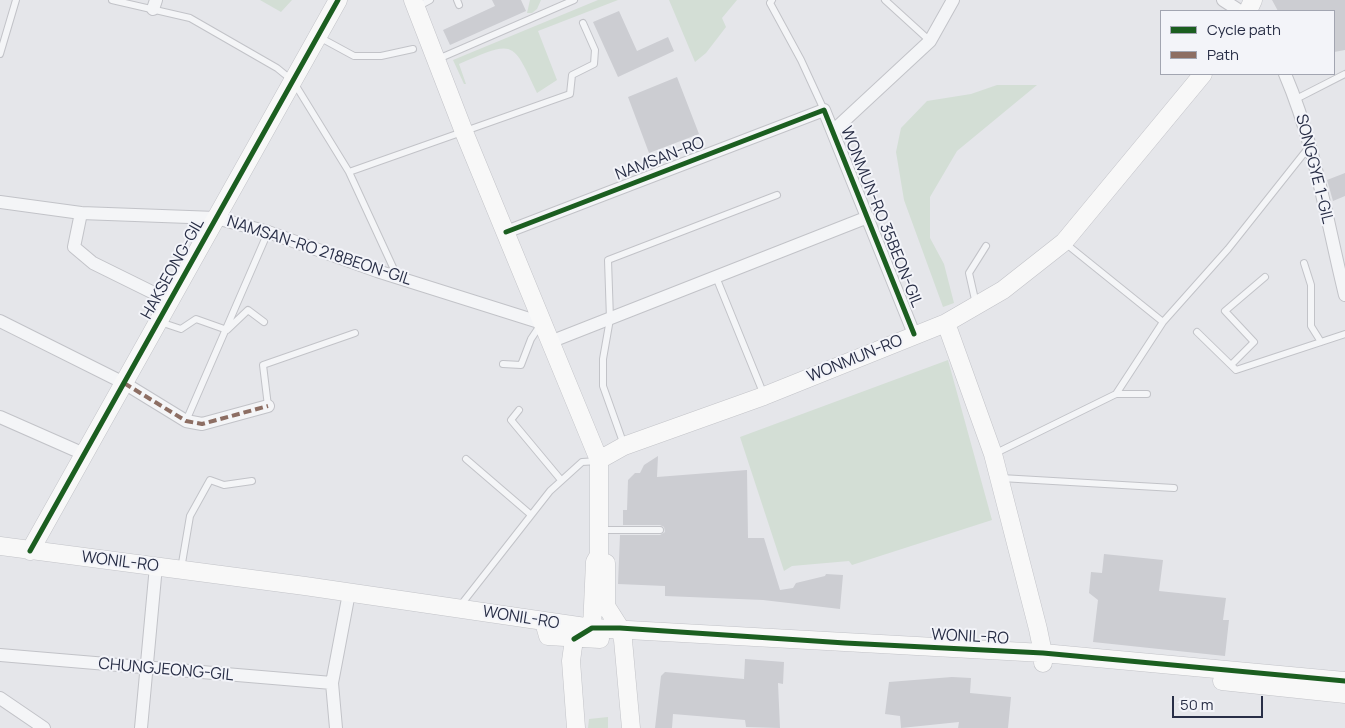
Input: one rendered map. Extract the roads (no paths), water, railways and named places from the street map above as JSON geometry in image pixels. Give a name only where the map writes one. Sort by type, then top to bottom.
[{"type":"street","name":"HAKSEONG-GIL","points":[[30,551],[338,0]]},
{"type":"street","points":[[833,131],[930,40],[953,0]]},
{"type":"street","points":[[1223,0],[1238,10]]},
{"type":"street","points":[[420,3],[436,60],[464,132],[599,460],[599,555],[595,562],[592,628],[574,638]]},
{"type":"street","name":"WONMUN-RO","points":[[599,460],[624,446],[764,396],[914,334],[946,323],[1003,290],[1064,242],[1202,75]]},
{"type":"street","name":"SONGGYE 1-GIL","points":[[1285,75],[1296,99],[1310,147],[1345,295]]},
{"type":"street","name":"WONMUN-RO 35BEON-GIL","points":[[824,110],[914,334]]},
{"type":"street","name":"NAMSAN-RO","points":[[506,232],[824,110]]},
{"type":"street","name":"NAMSAN-RO 218BEON-GIL","points":[[0,202],[81,213],[216,218],[268,232],[376,271],[397,276],[542,323]]},
{"type":"street","points":[[81,213],[74,247],[94,263],[170,301]]},
{"type":"street","points":[[550,342],[868,217]]},
{"type":"street","points":[[0,321],[124,383],[186,421],[202,424],[268,406]]},
{"type":"street","points":[[946,323],[993,454],[997,478],[1043,658]]},
{"type":"street","points":[[0,417],[84,454]]},
{"type":"street","name":"WONIL-RO","points":[[0,546],[458,608],[592,628],[660,641],[1043,658],[1345,694]]},
{"type":"street","points":[[599,555],[606,563],[606,606],[621,634],[631,728]]},
{"type":"street","points":[[141,728],[145,668],[156,566]]},
{"type":"street","points":[[336,728],[332,683],[349,593]]},
{"type":"street","points":[[544,622],[548,636],[574,638],[621,634]]},
{"type":"street","name":"WONIL-RO","points":[[621,634],[845,643],[1345,681]]},
{"type":"street","points":[[574,638],[571,661],[576,728]]},
{"type":"street","name":"CHUNGJEONG-GIL","points":[[0,655],[332,683]]},
{"type":"street","points":[[0,698],[44,728]]},
{"type":"lane","points":[[0,54],[16,0]]},
{"type":"lane","points":[[112,0],[155,4],[190,18],[277,68],[293,81],[349,172],[397,276]]},
{"type":"lane","points":[[436,60],[574,0]]},
{"type":"lane","name":"WONMUN-RO 35BEON-GIL","points":[[772,0],[770,3],[802,60],[824,110]]},
{"type":"lane","points":[[885,0],[930,40]]},
{"type":"lane","points":[[349,172],[570,94],[572,75],[594,64],[596,50],[583,23]]},
{"type":"lane","points":[[318,36],[354,56],[381,56],[412,49]]},
{"type":"lane","points":[[1296,99],[1345,74]]},
{"type":"lane","points":[[1116,394],[1163,322],[1228,249],[1310,147]]},
{"type":"lane","points":[[624,446],[603,386],[603,359],[610,319],[608,260],[777,195]]},
{"type":"lane","points":[[186,421],[268,232]]},
{"type":"lane","points":[[1064,242],[1163,322]]},
{"type":"lane","points":[[976,306],[969,273],[986,246]]},
{"type":"lane","points":[[1304,264],[1311,285],[1311,326],[1321,342]]},
{"type":"lane","points":[[716,277],[764,396]]},
{"type":"lane","points":[[1231,365],[1254,342],[1225,311],[1265,278]]},
{"type":"lane","points":[[227,330],[248,310],[264,322]]},
{"type":"lane","points":[[158,322],[181,329],[196,319],[227,330]]},
{"type":"lane","points":[[503,364],[521,365],[531,339],[542,323]]},
{"type":"lane","points":[[1197,332],[1236,370],[1345,334]]},
{"type":"lane","points":[[268,406],[263,365],[355,333]]},
{"type":"lane","points":[[993,454],[1116,394],[1147,394]]},
{"type":"lane","points":[[519,410],[511,420],[561,480]]},
{"type":"lane","points":[[466,459],[530,514]]},
{"type":"lane","points":[[458,608],[530,514],[561,480],[582,462],[599,460]]},
{"type":"lane","points":[[997,478],[1174,488]]},
{"type":"lane","points":[[181,570],[190,516],[210,480],[224,485],[252,481]]},
{"type":"lane","points":[[600,530],[660,530]]}]
